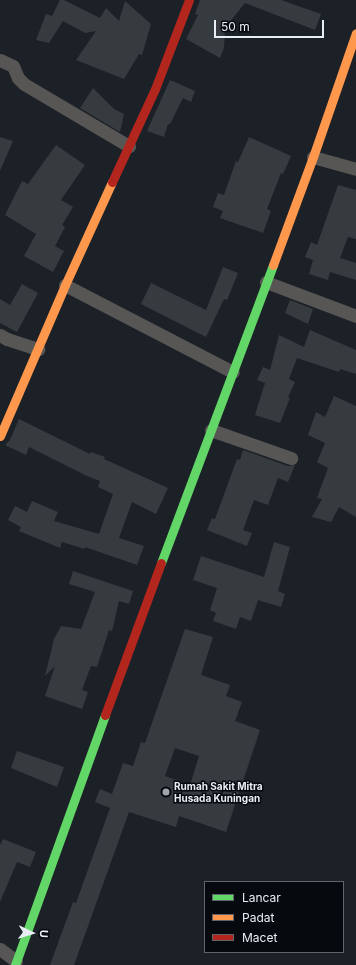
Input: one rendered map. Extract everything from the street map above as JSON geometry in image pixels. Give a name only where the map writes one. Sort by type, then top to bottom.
[{"type":"main road","points":[[0,436],[65,285],[155,89],[189,0]]},
{"type":"main road","points":[[16,963],[130,644],[313,157],[356,33]]},
{"type":"street","points":[[0,60],[13,66],[18,78],[24,84],[129,146]]},
{"type":"street","points":[[313,157],[356,169]]},
{"type":"street","points":[[266,282],[356,316]]},
{"type":"street","points":[[65,285],[233,372]]},
{"type":"street","points":[[0,335],[7,339],[38,349]]},
{"type":"street","points":[[211,430],[291,458]]},
{"type":"street","points":[[0,949],[16,963]]},
{"type":"building","points":[[60,0],[64,0],[100,18],[106,8],[119,21],[125,1],[151,24],[142,55],[139,54],[124,79],[76,60],[96,31],[85,33],[63,21],[49,43],[36,40],[46,14],[52,16]]},
{"type":"building","points":[[200,0],[281,0],[321,14],[315,30],[245,3],[224,29],[224,48],[220,58],[186,39],[198,15],[195,14]]},
{"type":"building","points":[[170,80],[195,91],[191,102],[183,98],[170,124],[168,124],[164,137],[147,131]]},
{"type":"building","points":[[93,88],[114,109],[124,114],[120,132],[80,108]]},
{"type":"building","points":[[0,137],[13,141],[0,171]]},
{"type":"building","points":[[249,137],[291,156],[283,174],[281,173],[267,209],[271,211],[263,233],[220,218],[223,211],[213,207],[218,193],[224,195],[236,161],[238,162]]},
{"type":"building","points":[[56,145],[85,165],[61,200],[73,207],[62,225],[65,227],[55,246],[64,251],[53,272],[24,256],[36,234],[5,215],[22,181],[28,184]]},
{"type":"building","points":[[338,185],[356,190],[356,239],[348,237],[340,258],[356,263],[356,280],[330,272],[328,280],[309,274],[313,260],[305,257],[311,242],[317,245]]},
{"type":"building","points":[[223,267],[238,273],[227,300],[224,299],[206,337],[141,304],[151,283],[206,310]]},
{"type":"building","points":[[22,284],[38,293],[17,332],[0,323],[0,299],[10,305]]},
{"type":"building","points":[[290,300],[313,309],[308,324],[285,313]]},
{"type":"building","points":[[310,330],[356,350],[356,374],[340,369],[339,372],[297,358],[289,379],[295,382],[288,397],[290,398],[280,423],[255,415],[265,383],[257,380],[263,367],[270,370],[279,335],[304,347]]},
{"type":"building","points":[[334,396],[356,406],[356,517],[339,507],[331,522],[312,517],[322,499],[317,498],[328,468],[317,462],[325,443],[308,435],[316,412],[325,417]]},
{"type":"building","points":[[19,419],[90,454],[91,452],[105,457],[104,459],[168,488],[156,514],[132,502],[119,538],[144,546],[137,565],[85,547],[85,549],[62,542],[60,548],[19,531],[21,527],[8,520],[15,506],[27,512],[32,501],[58,512],[54,521],[99,534],[113,494],[98,487],[100,481],[29,447],[26,455],[5,445],[10,440]]},
{"type":"building","points":[[243,450],[288,466],[295,465],[288,482],[278,478],[268,505],[254,500],[243,530],[252,533],[247,546],[207,530],[212,518],[215,519],[237,459],[240,460]]},
{"type":"building","points":[[274,542],[290,547],[278,591],[285,594],[281,607],[258,600],[251,621],[240,617],[236,629],[213,621],[216,613],[210,610],[217,588],[193,580],[201,556],[264,577]]},
{"type":"building","points":[[73,571],[133,591],[129,604],[119,601],[112,631],[109,630],[97,667],[91,666],[82,690],[88,692],[82,709],[45,696],[55,666],[45,676],[54,639],[61,626],[81,629],[95,592],[69,584]]},
{"type":"building","points":[[185,629],[213,637],[201,675],[230,685],[226,696],[242,702],[235,721],[260,730],[226,832],[179,816],[176,827],[129,812],[74,965],[50,965],[73,902],[76,903],[110,808],[95,802],[100,789],[112,794],[123,763],[133,766],[141,742],[145,743]],"holes":[[[175,748],[199,756],[190,785],[165,776]]]},
{"type":"building","points":[[17,751],[64,767],[57,787],[11,768]]},
{"type":"building","points":[[3,839],[36,852],[30,867],[17,862],[0,902],[0,845]]},
{"type":"traffic: fast","points":[[161,563],[273,265]]},
{"type":"traffic: fast","points":[[15,965],[105,715]]},
{"type":"traffic: slow","points":[[273,265],[313,157],[356,33]]},
{"type":"traffic: slow","points":[[0,436],[65,285],[112,182]]},
{"type":"traffic: jam","points":[[112,182],[155,89],[189,0]]},
{"type":"traffic: jam","points":[[105,715],[161,563]]},
{"type":"place","name":"Rumah Sakit Mitra Husada Kuningan","points":[[166,792]]}]
